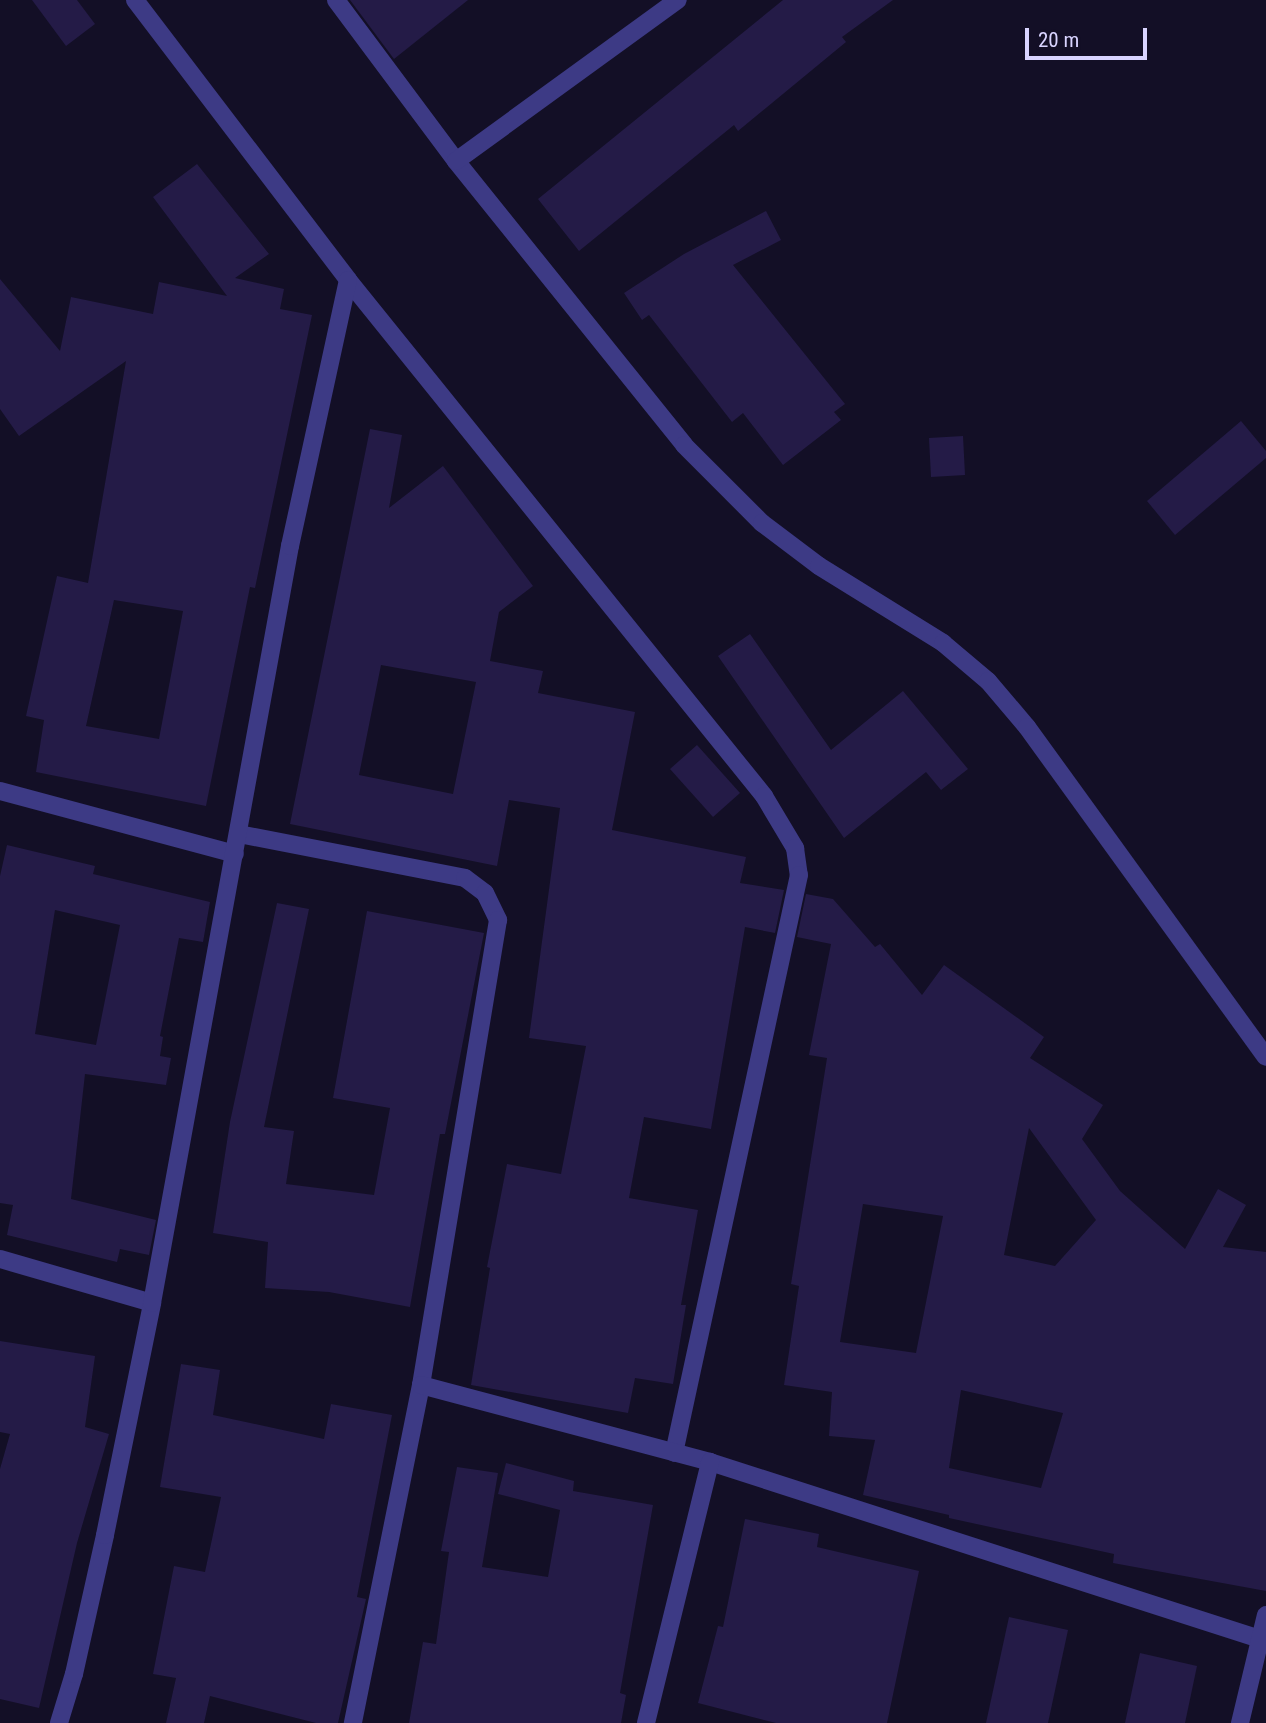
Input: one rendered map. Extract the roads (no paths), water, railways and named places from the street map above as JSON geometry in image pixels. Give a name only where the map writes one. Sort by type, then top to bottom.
[{"type":"street","points":[[135,0],[348,280],[764,796],[795,848],[799,875],[674,1453]]},
{"type":"street","points":[[336,0],[456,162],[684,445],[762,523],[820,566],[943,643],[988,681],[1027,727],[1266,1058]]},
{"type":"street","points":[[456,162],[678,0]]},
{"type":"street","points":[[59,1723],[74,1674],[152,1303],[290,546],[348,280]]},
{"type":"street","points":[[0,791],[235,854]]},
{"type":"street","points":[[239,834],[465,878],[485,893],[498,920],[421,1385],[354,1723]]},
{"type":"street","points":[[0,1259],[152,1303]]},
{"type":"street","points":[[421,1385],[710,1462],[1263,1641]]},
{"type":"street","points":[[646,1723],[710,1462]]},
{"type":"street","points":[[1240,1723],[1263,1641],[1266,1615]]}]
